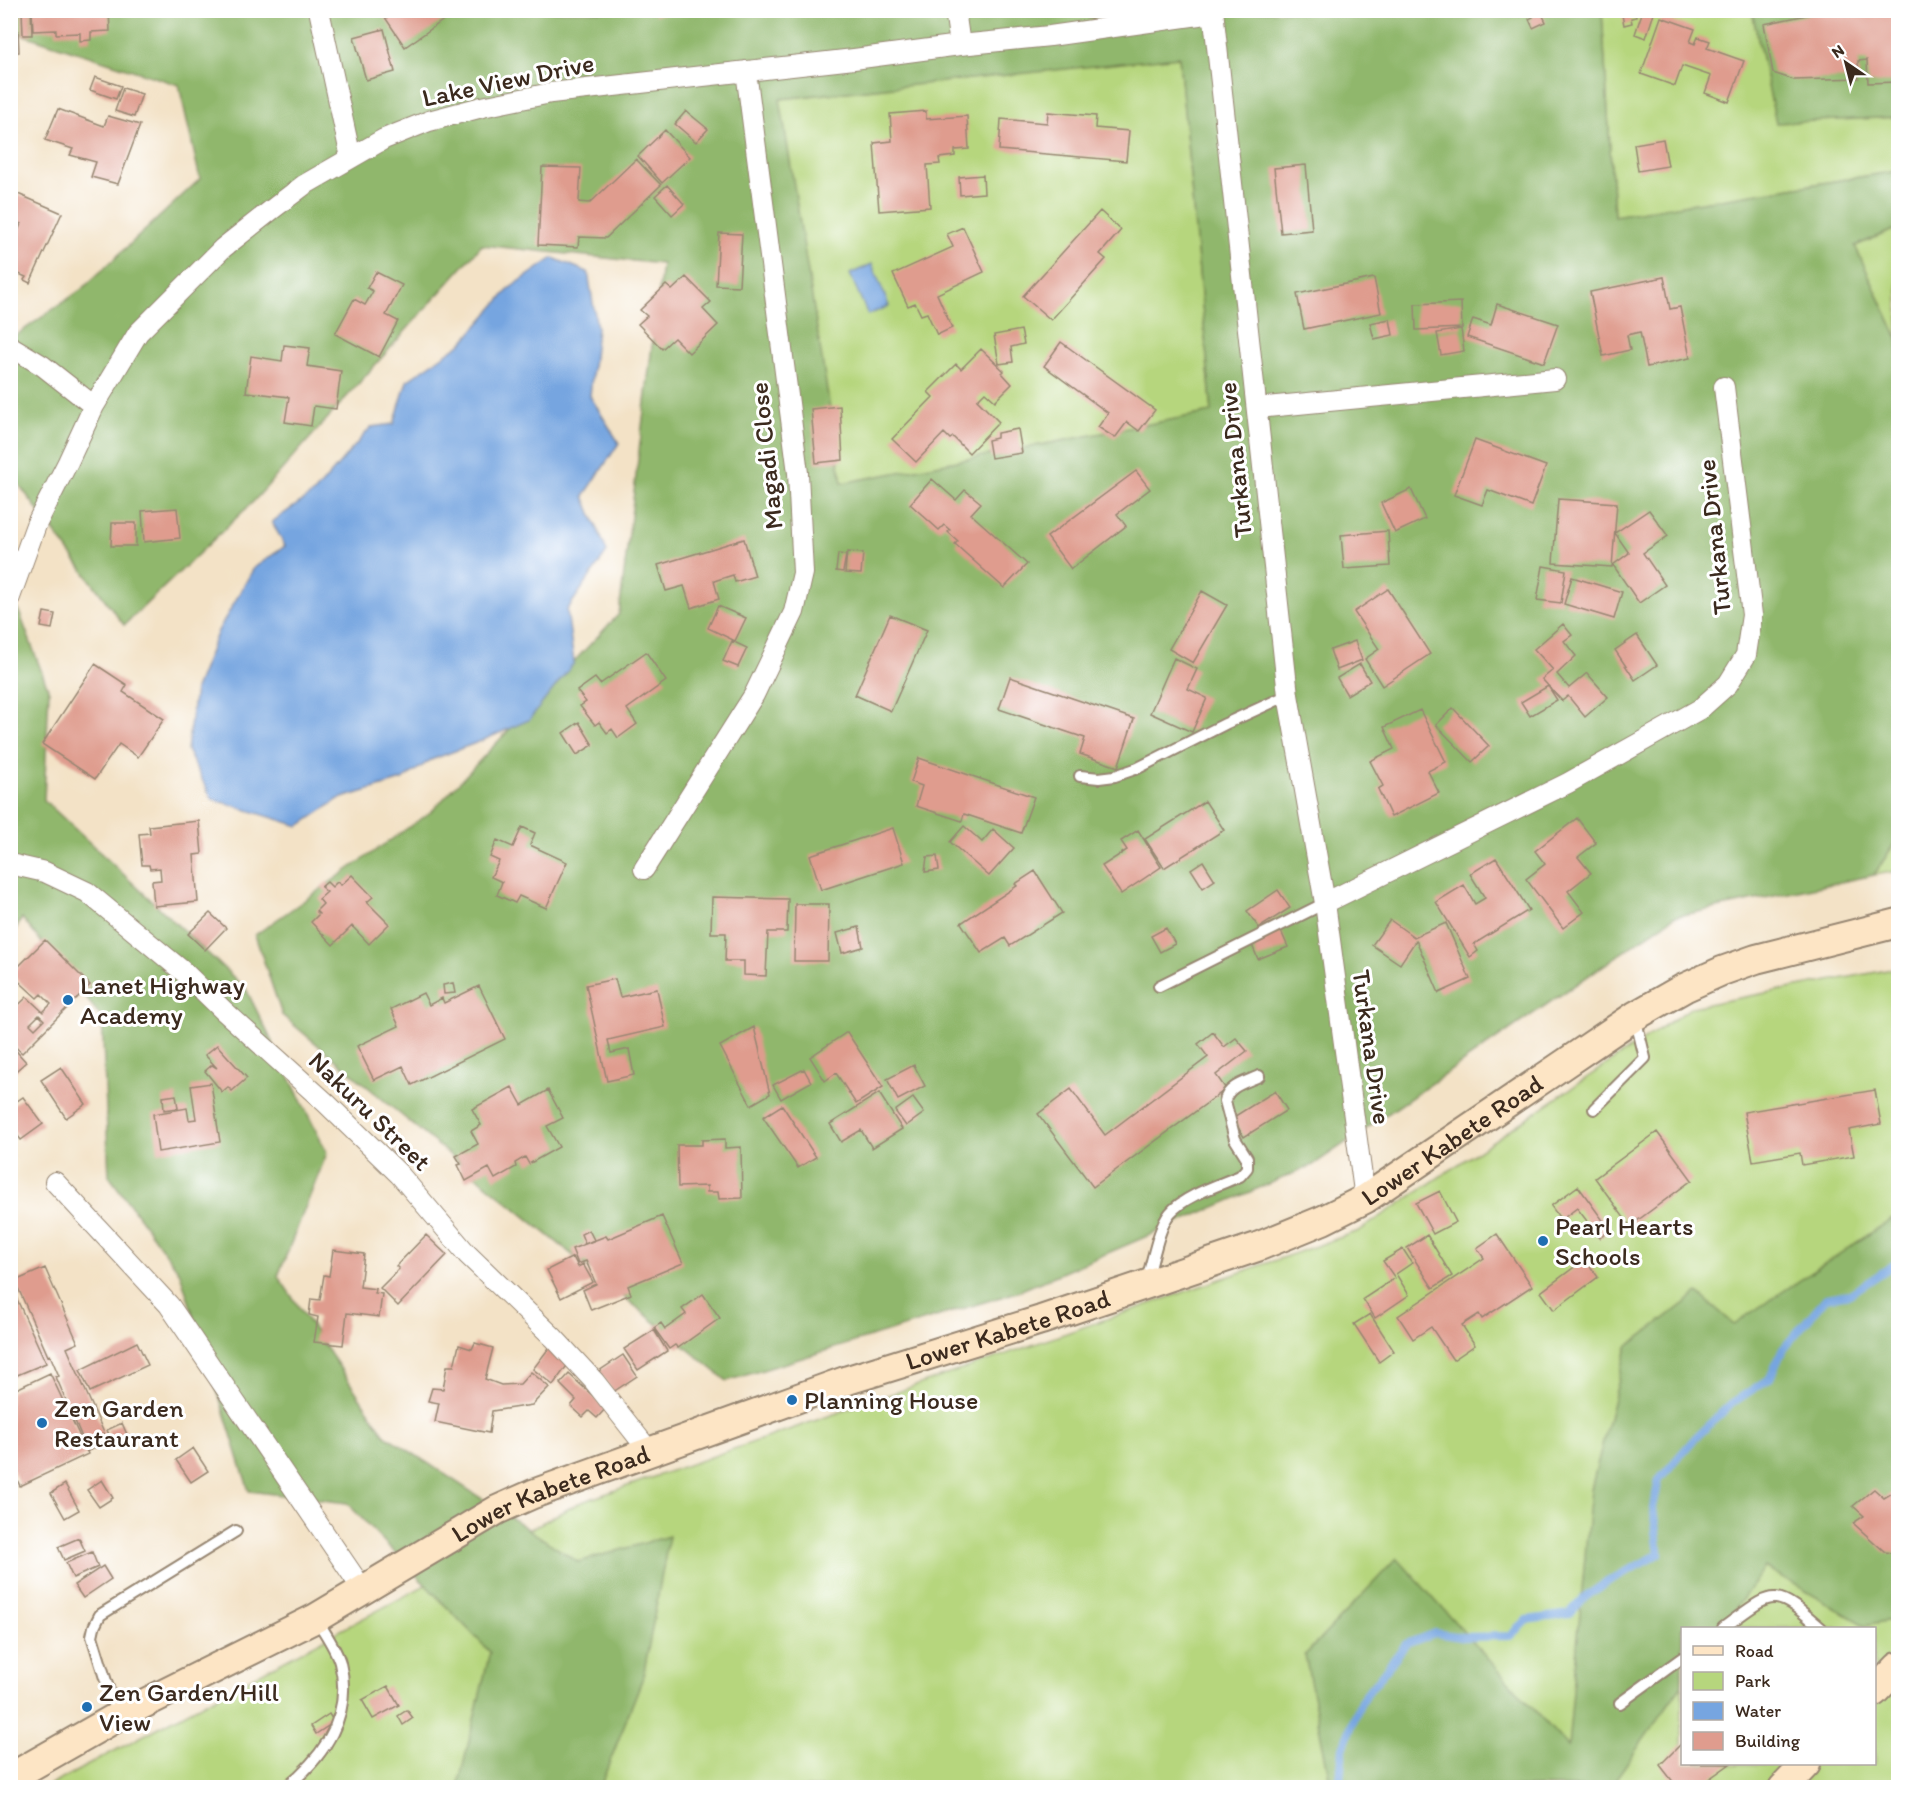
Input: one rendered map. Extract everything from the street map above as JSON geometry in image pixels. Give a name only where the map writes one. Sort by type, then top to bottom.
[{"type":"main road","name":"Lower Kabete Road","points":[[10,1778],[117,1718],[316,1618],[497,1510],[554,1485],[848,1380],[942,1352],[1145,1285],[1293,1233],[1365,1199],[1635,1016],[1684,988],[1756,959],[1899,923]]},
{"type":"main road","points":[[1783,1788],[1805,1765]]},
{"type":"street","points":[[319,10],[351,158]]},
{"type":"street","points":[[955,10],[960,45]]},
{"type":"street","name":"Lake View Drive","points":[[10,597],[36,525],[94,406],[138,333],[223,248],[304,185],[384,139],[429,121],[551,93],[1050,36],[1213,12]]},
{"type":"street","name":"Turkana Drive","points":[[1213,12],[1288,695],[1325,903],[1365,1199]]},
{"type":"street","name":"Magadi Close","points":[[644,869],[754,695],[794,612],[802,573],[798,473],[746,71]]},
{"type":"street","points":[[10,346],[43,366],[94,406]]},
{"type":"street","points":[[1257,408],[1555,380]]},
{"type":"street","name":"Turkana Drive","points":[[1325,903],[1568,783],[1700,709],[1728,684],[1746,656],[1752,615],[1724,387]]},
{"type":"street","name":"Nakuru Street","points":[[10,864],[45,872],[87,892],[185,973],[399,1174],[467,1254],[554,1338],[594,1382],[649,1451]]},
{"type":"street","points":[[55,1182],[169,1305],[363,1590]]},
{"type":"lane","points":[[1080,776],[1099,778],[1114,776],[1138,768],[1288,695]]},
{"type":"lane","points":[[1159,986],[1325,903]]},
{"type":"lane","points":[[1594,1109],[1645,1058],[1635,1016]]},
{"type":"lane","points":[[1145,1285],[1163,1226],[1169,1215],[1179,1204],[1240,1176],[1247,1168],[1247,1158],[1235,1139],[1224,1101],[1225,1094],[1230,1089],[1259,1076]]},
{"type":"lane","points":[[117,1718],[92,1636],[94,1626],[100,1616],[236,1531]]},
{"type":"lane","points":[[1726,1627],[1750,1609],[1773,1597],[1782,1598],[1794,1604],[1819,1627]]},
{"type":"lane","points":[[285,1788],[304,1772],[320,1752],[340,1718],[344,1692],[340,1662],[316,1618]]},
{"type":"lane","points":[[1620,1703],[1681,1659]]},
{"type":"green space","points":[[11,11],[1602,11],[1614,216],[1898,171],[1898,228],[1855,246],[1898,338],[1898,838],[1874,875],[1674,917],[1313,1165],[1017,1292],[727,1381],[282,1015],[255,935],[432,811],[619,614],[662,264],[482,245],[254,501],[124,625],[11,474],[11,339],[82,289],[200,179],[179,85],[11,31]],"holes":[[[1179,57],[1212,412],[842,483],[780,99]]]},
{"type":"green space","points":[[1602,11],[1752,11],[1776,122],[1898,117],[1898,171],[1614,216]]},
{"type":"green space","points":[[1752,11],[1898,11],[1898,117],[1776,123]]},
{"type":"green space","points":[[1179,56],[1212,412],[842,484],[779,99]]},
{"type":"green space","points":[[1898,228],[1898,338],[1855,246]]},
{"type":"green space","points":[[10,588],[49,691],[44,800],[246,989],[327,1153],[278,1276],[385,1435],[578,1562],[669,1536],[643,1677],[600,1787],[458,1787],[490,1652],[347,1503],[249,1491],[180,1273],[109,1176],[102,1018],[22,918],[11,937]]},
{"type":"green space","points":[[1898,838],[1898,871],[1874,875]]},
{"type":"green space","points":[[1898,968],[1898,1787],[45,1788],[579,1503],[1359,1231],[1692,1007]]},
{"type":"green space","points":[[1892,1219],[1898,1223],[1898,1619],[1864,1625],[1765,1567],[1723,1627],[1681,1627],[1681,1686],[1610,1787],[1331,1787],[1305,1655],[1397,1558],[1568,1747],[1591,1489],[1627,1347],[1698,1293],[1734,1324]]},
{"type":"water","points":[[553,258],[588,272],[597,328],[590,396],[619,443],[584,496],[607,552],[567,610],[574,663],[529,720],[431,760],[402,780],[339,799],[299,826],[212,799],[187,750],[195,689],[218,631],[254,568],[285,546],[272,522],[315,492],[371,427],[394,424],[407,381],[463,342],[510,288]]},
{"type":"water","points":[[872,264],[889,306],[868,315],[850,274]]},
{"type":"building","points":[[22,10],[31,10],[32,35],[23,35]]},
{"type":"building","points":[[32,10],[109,10],[110,31],[91,32],[91,40],[80,41],[80,33],[56,34],[56,30],[33,31]]},
{"type":"building","points":[[380,10],[458,10],[405,47]]},
{"type":"building","points":[[654,10],[674,10],[674,12],[655,15]]},
{"type":"building","points":[[1530,10],[1537,10],[1539,14],[1541,12],[1546,22],[1533,28],[1529,19],[1533,17]]},
{"type":"building","points":[[1621,10],[1635,10],[1636,17],[1631,18],[1632,23],[1624,25]]},
{"type":"building","points":[[1643,10],[1655,10],[1646,38],[1635,34]]},
{"type":"building","points":[[1830,10],[1898,10],[1898,82],[1868,83],[1867,60],[1858,61],[1859,78],[1794,80],[1773,73],[1764,24]]},
{"type":"building","points":[[1661,17],[1695,29],[1690,42],[1695,44],[1698,37],[1710,41],[1707,48],[1744,61],[1729,102],[1705,93],[1711,76],[1682,66],[1675,86],[1641,74]]},
{"type":"building","points":[[384,29],[395,72],[366,80],[354,37]]},
{"type":"building","points":[[18,31],[19,52],[10,53],[10,32]]},
{"type":"building","points":[[95,77],[121,86],[116,99],[90,90]]},
{"type":"building","points":[[123,88],[142,94],[134,117],[115,111]]},
{"type":"building","points":[[58,109],[104,126],[108,116],[140,125],[118,184],[91,177],[96,162],[70,155],[73,149],[45,140]]},
{"type":"building","points":[[686,111],[708,129],[696,142],[675,124]]},
{"type":"building","points":[[926,111],[926,119],[967,116],[969,149],[955,150],[955,156],[939,158],[940,164],[927,165],[930,207],[879,211],[874,143],[892,141],[890,114]]},
{"type":"building","points":[[1048,112],[1096,116],[1095,128],[1129,131],[1126,161],[999,150],[1001,119],[1047,123]]},
{"type":"building","points":[[665,130],[690,157],[662,183],[638,156]]},
{"type":"building","points":[[1663,139],[1668,166],[1638,171],[1634,144]]},
{"type":"building","points":[[636,159],[661,185],[606,238],[579,237],[578,247],[538,245],[542,167],[581,168],[579,202],[590,203]]},
{"type":"building","points":[[1306,165],[1312,230],[1281,233],[1274,168]]},
{"type":"building","points":[[983,175],[984,193],[960,195],[959,177]]},
{"type":"building","points":[[667,185],[684,204],[672,215],[655,196]]},
{"type":"building","points":[[18,194],[62,213],[30,283],[24,280],[26,277],[10,270],[10,233],[16,236],[21,224],[10,219],[10,209]]},
{"type":"building","points":[[1100,211],[1121,230],[1100,254],[1106,259],[1051,320],[1023,296]]},
{"type":"building","points":[[963,227],[984,272],[937,294],[952,328],[937,335],[927,313],[921,315],[915,303],[908,306],[893,274],[953,247],[947,234]]},
{"type":"building","points":[[719,233],[742,234],[739,286],[716,285]]},
{"type":"building","points":[[376,272],[402,285],[386,315],[398,321],[379,357],[335,334],[354,299],[365,305],[373,291],[367,288]]},
{"type":"building","points":[[686,277],[711,302],[703,309],[718,325],[689,353],[674,338],[662,349],[638,324],[647,316],[640,310],[666,285],[672,290]]},
{"type":"building","points":[[1664,277],[1670,309],[1680,307],[1690,358],[1647,367],[1640,332],[1627,335],[1630,350],[1603,356],[1590,292]]},
{"type":"building","points":[[1374,278],[1381,313],[1304,329],[1297,294]]},
{"type":"building","points":[[1461,302],[1462,328],[1416,330],[1415,304]]},
{"type":"building","points":[[1497,304],[1558,324],[1544,363],[1467,337],[1473,319],[1491,325]]},
{"type":"building","points":[[1390,319],[1393,335],[1374,339],[1370,323]]},
{"type":"building","points":[[1461,329],[1464,351],[1441,355],[1437,333]]},
{"type":"building","points":[[1021,330],[1024,344],[1011,347],[1013,362],[999,364],[994,335]]},
{"type":"building","points":[[1061,342],[1155,410],[1139,431],[1127,422],[1115,438],[1098,427],[1108,413],[1044,366]]},
{"type":"building","points":[[284,345],[310,348],[307,366],[341,371],[336,409],[314,406],[311,426],[285,422],[289,397],[246,392],[251,356],[282,361]]},
{"type":"building","points":[[981,349],[1004,371],[1002,373],[1012,384],[995,401],[985,392],[977,400],[999,422],[969,453],[953,437],[950,439],[944,433],[916,462],[892,439],[933,397],[928,392],[956,364],[961,369]]},
{"type":"building","points":[[840,406],[843,460],[816,463],[811,409]]},
{"type":"building","points":[[1018,429],[1022,453],[991,458],[988,440],[997,438],[997,433]]},
{"type":"building","points":[[1475,440],[1546,466],[1531,506],[1488,490],[1482,505],[1454,495]]},
{"type":"building","points":[[1136,471],[1150,489],[1117,514],[1126,526],[1071,569],[1047,537]]},
{"type":"building","points":[[932,479],[956,500],[965,490],[981,503],[971,514],[1027,564],[1004,588],[955,544],[958,541],[948,532],[950,530],[944,525],[939,530],[910,504]]},
{"type":"building","points":[[1411,489],[1425,519],[1395,533],[1381,503]]},
{"type":"building","points":[[1558,499],[1617,503],[1612,567],[1553,563]]},
{"type":"building","points":[[177,508],[180,538],[144,542],[142,511]]},
{"type":"building","points":[[1649,510],[1668,536],[1643,553],[1665,585],[1639,603],[1613,565],[1629,553],[1615,533]]},
{"type":"building","points":[[112,523],[136,523],[136,546],[111,546]]},
{"type":"building","points":[[1388,531],[1390,566],[1344,569],[1341,535]]},
{"type":"building","points":[[744,539],[755,576],[735,582],[733,575],[714,581],[719,599],[691,608],[684,586],[666,591],[658,565]]},
{"type":"building","points":[[847,552],[863,553],[861,574],[845,573]]},
{"type":"building","points":[[838,554],[846,555],[843,572],[836,571]]},
{"type":"building","points":[[1543,566],[1566,570],[1561,603],[1537,600]]},
{"type":"building","points":[[1572,577],[1622,592],[1614,619],[1564,604]]},
{"type":"building","points":[[1388,589],[1430,654],[1382,686],[1365,659],[1379,649],[1354,612]]},
{"type":"building","points":[[1202,591],[1227,605],[1193,663],[1169,649]]},
{"type":"building","points":[[718,606],[746,618],[735,641],[708,628]]},
{"type":"building","points":[[44,612],[55,614],[52,629],[41,627]]},
{"type":"building","points":[[890,615],[927,630],[891,711],[855,695]]},
{"type":"building","points":[[1563,624],[1572,635],[1564,641],[1576,656],[1557,674],[1569,688],[1587,673],[1608,697],[1585,717],[1568,696],[1562,701],[1542,679],[1553,670],[1534,649]]},
{"type":"building","points":[[1637,635],[1657,665],[1635,680],[1615,650]]},
{"type":"building","points":[[732,641],[747,648],[738,667],[723,661]]},
{"type":"building","points":[[1355,641],[1362,660],[1337,670],[1330,650]]},
{"type":"building","points":[[646,652],[666,681],[627,709],[637,724],[618,738],[612,729],[607,733],[599,722],[595,725],[580,706],[586,702],[577,691],[595,678],[600,684]]},
{"type":"building","points":[[1174,658],[1197,669],[1188,689],[1207,698],[1192,732],[1150,713]]},
{"type":"building","points":[[95,664],[127,685],[123,692],[164,719],[138,757],[119,744],[95,779],[42,744]]},
{"type":"building","points":[[1360,664],[1370,681],[1347,695],[1337,678]]},
{"type":"building","points":[[1010,677],[1134,719],[1118,767],[1080,754],[1085,738],[999,709]]},
{"type":"building","points":[[1548,686],[1557,700],[1530,716],[1521,702]]},
{"type":"building","points":[[1453,708],[1489,746],[1472,762],[1436,725]]},
{"type":"building","points":[[1420,710],[1446,762],[1428,771],[1439,793],[1391,817],[1378,789],[1383,786],[1370,761],[1394,749],[1384,727]]},
{"type":"building","points":[[579,722],[593,745],[577,755],[563,733]]},
{"type":"building","points":[[919,758],[1034,797],[1021,833],[964,814],[962,821],[916,806],[922,786],[911,782]]},
{"type":"building","points":[[1205,801],[1224,830],[1164,868],[1145,839]]},
{"type":"building","points":[[1577,818],[1596,843],[1578,857],[1591,873],[1568,891],[1584,912],[1563,928],[1526,879],[1545,864],[1535,851]]},
{"type":"building","points":[[199,821],[202,854],[194,855],[198,902],[154,906],[152,881],[161,880],[160,868],[150,869],[149,865],[142,865],[139,834],[150,833],[149,826]]},
{"type":"building","points":[[964,826],[982,842],[993,829],[1014,848],[989,876],[950,842]]},
{"type":"building","points":[[522,827],[535,833],[530,845],[567,862],[546,908],[519,896],[515,903],[497,895],[502,882],[491,877],[499,861],[490,857],[497,840],[513,847]]},
{"type":"building","points":[[893,828],[904,863],[821,890],[810,855]]},
{"type":"building","points":[[1138,830],[1161,867],[1121,894],[1102,866],[1127,850],[1121,841]]},
{"type":"building","points":[[937,856],[939,870],[925,872],[927,857]]},
{"type":"building","points":[[1496,858],[1529,910],[1474,944],[1478,951],[1470,957],[1436,902],[1464,885],[1475,904],[1485,898],[1470,874]]},
{"type":"building","points":[[1203,861],[1215,880],[1203,888],[1191,869]]},
{"type":"building","points":[[1035,871],[1062,913],[1010,946],[1005,938],[981,953],[961,923],[1017,886],[1015,884]]},
{"type":"building","points":[[352,875],[373,897],[367,902],[389,924],[369,944],[352,926],[333,945],[311,922],[319,914],[316,911],[323,904],[319,899],[327,892],[321,887],[327,882],[332,887],[337,882],[341,885]]},
{"type":"building","points":[[1278,890],[1290,908],[1259,928],[1247,911]]},
{"type":"building","points":[[712,897],[788,899],[787,932],[768,932],[766,976],[744,975],[744,961],[725,961],[726,933],[711,933]]},
{"type":"building","points":[[795,904],[829,904],[828,961],[794,961]]},
{"type":"building","points":[[210,913],[226,928],[205,950],[188,934]]},
{"type":"building","points":[[1390,920],[1414,937],[1446,923],[1470,979],[1439,993],[1416,940],[1400,964],[1372,945]]},
{"type":"building","points":[[859,927],[863,947],[842,953],[837,933]]},
{"type":"building","points":[[1166,928],[1175,944],[1160,952],[1151,936]]},
{"type":"building","points":[[1281,931],[1288,947],[1258,959],[1251,943]]},
{"type":"building","points":[[45,940],[90,985],[22,1053],[10,1042],[10,1013],[27,997],[43,1012],[51,1004],[41,994],[37,998],[11,974]],"holes":[[[39,1015],[44,1020],[35,1029],[30,1024]]]},
{"type":"building","points":[[615,979],[620,997],[657,989],[665,1027],[608,1040],[611,1053],[629,1049],[634,1075],[607,1081],[586,985]]},
{"type":"building","points":[[453,983],[455,993],[444,994],[443,985]]},
{"type":"building","points":[[479,986],[505,1039],[412,1085],[403,1066],[374,1080],[357,1046],[399,1026],[391,1009],[423,993],[429,1005],[442,998],[444,1003]]},
{"type":"building","points":[[754,1027],[770,1094],[751,1105],[720,1046]]},
{"type":"building","points":[[847,1032],[883,1087],[856,1104],[836,1073],[825,1081],[810,1057]]},
{"type":"building","points":[[1213,1032],[1224,1047],[1236,1038],[1247,1051],[1216,1075],[1226,1089],[1093,1187],[1038,1114],[1071,1089],[1105,1135],[1208,1057],[1198,1044]]},
{"type":"building","points":[[10,1044],[26,1062],[10,1076]]},
{"type":"building","points":[[217,1045],[247,1078],[232,1091],[228,1087],[222,1092],[205,1071],[212,1065],[217,1068],[205,1055]]},
{"type":"building","points":[[914,1065],[925,1086],[898,1100],[887,1079]]},
{"type":"building","points":[[61,1067],[86,1104],[66,1118],[41,1080]]},
{"type":"building","points":[[804,1069],[811,1082],[781,1099],[773,1085]]},
{"type":"building","points":[[211,1083],[220,1142],[158,1152],[153,1114],[187,1108],[189,1120],[196,1119],[191,1086]]},
{"type":"building","points":[[512,1087],[522,1105],[548,1090],[563,1118],[547,1126],[559,1147],[529,1164],[525,1157],[515,1163],[516,1167],[495,1179],[489,1168],[466,1181],[456,1156],[478,1144],[471,1131],[481,1125],[472,1109]]},
{"type":"building","points":[[1875,1090],[1881,1124],[1849,1130],[1854,1156],[1802,1165],[1800,1153],[1753,1161],[1744,1112]]},
{"type":"building","points":[[1275,1091],[1287,1110],[1244,1137],[1232,1118]]},
{"type":"building","points":[[879,1093],[902,1129],[872,1148],[861,1130],[841,1142],[830,1124]]},
{"type":"building","points":[[176,1095],[178,1108],[164,1110],[163,1097]]},
{"type":"building","points":[[23,1097],[43,1124],[21,1140],[10,1126],[10,1106]]},
{"type":"building","points":[[913,1098],[924,1113],[906,1126],[895,1111]]},
{"type":"building","points":[[782,1105],[816,1157],[798,1168],[763,1117]]},
{"type":"building","points":[[1657,1132],[1692,1180],[1630,1226],[1595,1178]]},
{"type":"building","points":[[725,1139],[725,1148],[741,1147],[742,1198],[719,1199],[718,1192],[707,1192],[707,1186],[678,1187],[677,1145],[702,1145],[702,1140]]},
{"type":"building","points":[[1578,1186],[1610,1230],[1600,1238],[1577,1208],[1561,1220],[1551,1206]]},
{"type":"building","points":[[1440,1191],[1456,1222],[1433,1234],[1416,1203]]},
{"type":"building","points":[[662,1216],[683,1263],[628,1286],[631,1294],[591,1310],[583,1290],[596,1284],[586,1261],[578,1264],[572,1249],[606,1236],[608,1239]]},
{"type":"building","points":[[589,1230],[594,1240],[585,1244],[581,1234]]},
{"type":"building","points":[[1497,1234],[1532,1286],[1482,1319],[1479,1314],[1462,1325],[1475,1345],[1453,1360],[1431,1327],[1413,1339],[1398,1316],[1484,1258],[1477,1248]]},
{"type":"building","points":[[426,1235],[447,1255],[398,1306],[380,1288],[399,1269],[396,1266]]},
{"type":"building","points":[[1427,1235],[1452,1276],[1433,1288],[1407,1248]]},
{"type":"building","points":[[1403,1249],[1412,1263],[1396,1274],[1409,1295],[1375,1318],[1363,1299],[1395,1278],[1383,1261]]},
{"type":"building","points":[[333,1250],[364,1254],[360,1287],[376,1289],[375,1293],[382,1294],[379,1317],[347,1313],[343,1345],[314,1342],[318,1317],[309,1315],[311,1299],[320,1300],[324,1275],[329,1276]]},
{"type":"building","points":[[573,1257],[578,1267],[583,1264],[593,1282],[561,1298],[547,1270]]},
{"type":"building","points":[[1585,1259],[1598,1277],[1554,1310],[1541,1292]]},
{"type":"building","points":[[45,1268],[78,1343],[67,1348],[108,1442],[88,1451],[56,1377],[59,1376],[50,1355],[48,1356],[15,1281]]},
{"type":"building","points":[[10,1284],[46,1363],[10,1378]]},
{"type":"building","points":[[703,1294],[720,1318],[678,1348],[675,1345],[669,1349],[654,1328],[661,1323],[665,1329],[686,1314],[682,1309]]},
{"type":"building","points":[[1370,1314],[1394,1351],[1379,1362],[1354,1324]]},
{"type":"building","points":[[654,1330],[667,1351],[638,1370],[624,1349]]},
{"type":"building","points":[[137,1342],[148,1365],[90,1392],[80,1370]]},
{"type":"building","points":[[475,1343],[493,1348],[485,1379],[501,1385],[520,1384],[531,1372],[549,1387],[532,1405],[492,1411],[489,1433],[435,1422],[439,1403],[428,1401],[432,1388],[443,1389],[447,1366],[454,1366],[459,1345],[472,1349]]},
{"type":"building","points":[[549,1348],[569,1363],[553,1385],[533,1369]]},
{"type":"building","points":[[623,1355],[637,1376],[613,1392],[599,1371]]},
{"type":"building","name":"Zen Garden Restaurant","points":[[50,1373],[88,1454],[20,1486],[10,1465],[10,1392]]},
{"type":"building","points":[[569,1374],[606,1408],[597,1418],[589,1411],[583,1417],[571,1406],[576,1400],[560,1384]]},
{"type":"building","points":[[122,1423],[128,1437],[113,1444],[107,1430]]},
{"type":"building","points":[[193,1448],[208,1471],[191,1482],[176,1460]]},
{"type":"building","points":[[102,1480],[113,1498],[99,1507],[87,1490]]},
{"type":"building","points":[[65,1484],[79,1510],[65,1518],[51,1493]]},
{"type":"building","points":[[1874,1489],[1884,1498],[1892,1493],[1898,1498],[1897,1554],[1885,1552],[1853,1523],[1864,1516],[1853,1506]]},
{"type":"building","points":[[79,1538],[85,1551],[64,1560],[58,1547]]},
{"type":"building","points":[[92,1552],[98,1567],[73,1578],[66,1563]]},
{"type":"building","points":[[103,1566],[111,1579],[83,1598],[74,1585]]},
{"type":"building","points":[[388,1686],[399,1705],[373,1719],[362,1700]]},
{"type":"building","points":[[407,1710],[413,1718],[403,1725],[398,1716]]},
{"type":"building","points":[[329,1714],[334,1722],[316,1734],[311,1726]]},
{"type":"building","points":[[1681,1744],[1681,1765],[1729,1765],[1696,1788],[1678,1788],[1660,1765]]},
{"type":"waterway","points":[[1327,1788],[1340,1780],[1343,1748],[1361,1701],[1406,1644],[1435,1633],[1461,1637],[1510,1636],[1527,1620],[1569,1614],[1584,1598],[1607,1582],[1659,1554],[1653,1508],[1659,1480],[1695,1438],[1732,1403],[1770,1378],[1783,1349],[1826,1298],[1850,1294],[1898,1262]]},
{"type":"place","name":"Lanet Highway Academy","points":[[68,1000]]},
{"type":"place","name":"Pearl Hearts Schools","points":[[1543,1241]]},
{"type":"place","name":"Planning House","points":[[792,1400]]},
{"type":"place","name":"Zen Garden Restaurant","points":[[42,1423]]},
{"type":"place","name":"Zen Garden/Hill View","points":[[87,1707]]}]
